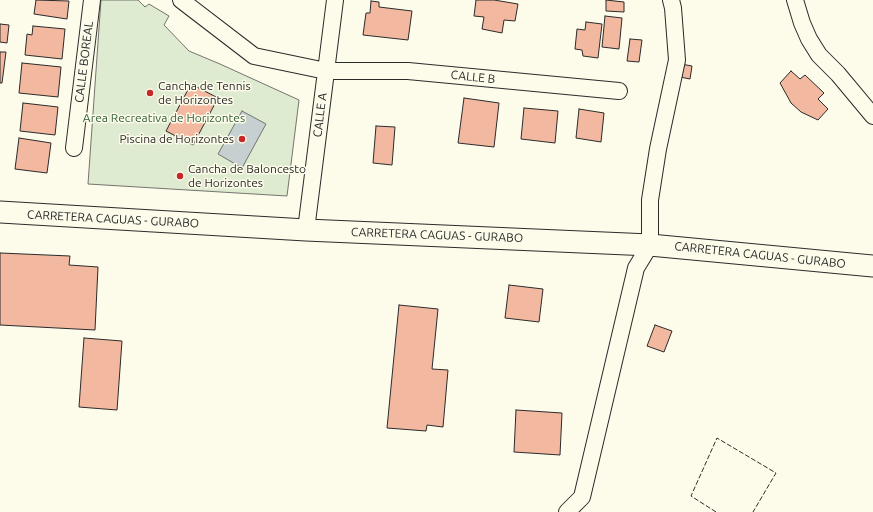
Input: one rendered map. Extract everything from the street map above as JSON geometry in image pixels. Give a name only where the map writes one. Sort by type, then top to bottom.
[{"type":"main road","name":"CARRETERA CAGUAS - GURABO","points":[[0,212],[306,230],[650,244],[873,266]]},
{"type":"street","name":"CALLE BOREAL","points":[[74,148],[92,0]]},
{"type":"street","name":"CALLE B","points":[[181,0],[254,56],[326,71],[408,71],[619,91]]},
{"type":"street","name":"CALLE A","points":[[306,230],[336,0]]},
{"type":"street","points":[[567,512],[582,497],[636,268],[650,244],[650,200],[658,149],[677,60],[673,8],[670,0]]},
{"type":"street","points":[[795,0],[802,23],[809,39],[819,55],[838,74],[873,116]]},
{"type":"green space","name":"Area Recreativa de Horizontes","points":[[101,0],[138,0],[145,7],[149,4],[169,16],[164,25],[189,51],[299,100],[287,196],[88,184]]},
{"type":"shaded area","name":"Piscina de Horizontes","points":[[242,111],[266,124],[242,168],[218,154]]},
{"type":"building","points":[[36,0],[69,1],[67,19],[34,14]]},
{"type":"building","points":[[476,0],[494,0],[518,4],[515,21],[504,20],[502,33],[482,29],[484,17],[474,16]]},
{"type":"building","points":[[606,0],[624,2],[624,12],[606,11]]},
{"type":"building","points":[[371,1],[379,2],[379,7],[412,11],[408,40],[363,35],[366,13],[370,13]]},
{"type":"building","points":[[605,16],[622,18],[619,49],[602,47]]},
{"type":"building","points":[[586,22],[602,24],[598,58],[583,56],[582,50],[575,49],[577,29],[585,30]]},
{"type":"building","points":[[0,24],[9,25],[7,43],[0,42]]},
{"type":"building","points":[[33,26],[65,29],[62,59],[25,55],[27,34],[32,35]]},
{"type":"building","points":[[630,39],[642,40],[639,62],[627,61]]},
{"type":"building","points":[[0,52],[6,52],[2,83],[0,83]]},
{"type":"building","points":[[670,62],[692,66],[690,79],[670,75]]},
{"type":"building","points":[[22,63],[61,67],[58,97],[19,93]]},
{"type":"building","points":[[791,71],[800,79],[805,75],[824,93],[818,99],[828,109],[818,120],[801,112],[791,103],[780,83]]},
{"type":"building","points":[[191,84],[218,98],[193,145],[166,131]]},
{"type":"building","points":[[464,98],[499,103],[494,147],[458,143]]},
{"type":"building","points":[[23,103],[58,107],[55,135],[20,131]]},
{"type":"building","points":[[524,108],[558,111],[555,143],[521,139]]},
{"type":"building","points":[[579,109],[604,113],[601,142],[576,138]]},
{"type":"building","points":[[376,126],[395,127],[392,165],[373,163]]},
{"type":"building","points":[[19,138],[51,143],[47,173],[15,169]]},
{"type":"building","points":[[0,253],[70,256],[69,265],[98,267],[95,330],[0,325]]},
{"type":"building","points":[[509,285],[543,289],[539,322],[505,318]]},
{"type":"building","points":[[399,305],[438,309],[432,369],[448,370],[443,427],[427,425],[426,431],[387,428]]},
{"type":"building","points":[[655,325],[672,331],[664,352],[647,346]]},
{"type":"building","points":[[84,338],[122,341],[117,410],[79,407]]},
{"type":"building","points":[[516,410],[562,413],[560,455],[514,452]]},
{"type":"fence","points":[[716,512],[691,496],[717,438],[776,473],[753,512]]},
{"type":"place","name":"Cancha de Tennis de Horizontes","points":[[150,93]]},
{"type":"place","name":"Piscina de Horizontes","points":[[242,139]]},
{"type":"place","name":"Cancha de Baloncesto de Horizontes","points":[[180,176]]}]
